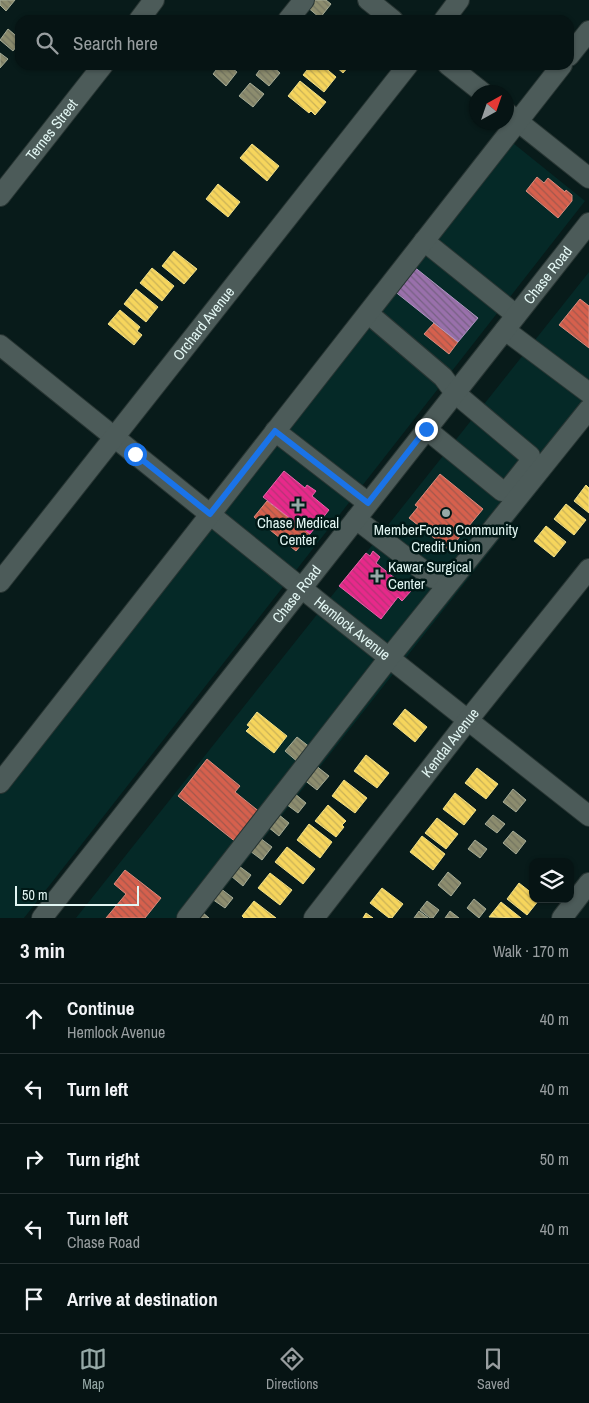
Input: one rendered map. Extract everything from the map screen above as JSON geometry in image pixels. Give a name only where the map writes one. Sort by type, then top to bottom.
[{"type":"street","points":[[143,15],[154,0]]},
{"type":"street","points":[[292,15],[304,0]]},
{"type":"street","points":[[368,0],[387,15]]},
{"type":"street","points":[[448,15],[459,0]]},
{"type":"street","points":[[574,50],[589,31]]},
{"type":"street","name":"Ternes Street","points":[[0,196],[99,70]]},
{"type":"street","name":"Orchard Avenue","points":[[0,582],[404,70]]},
{"type":"street","points":[[454,70],[473,85]]},
{"type":"street","points":[[514,115],[557,70]]},
{"type":"street","points":[[514,119],[589,178]]},
{"type":"street","points":[[0,783],[424,241],[503,130]]},
{"type":"street","name":"Chase Road","points":[[42,918],[589,223]]},
{"type":"street","points":[[424,241],[589,393]]},
{"type":"street","points":[[376,320],[443,377],[455,393],[530,456],[531,461],[508,490],[502,491],[426,429]]},
{"type":"street","name":"Hemlock Avenue","points":[[0,345],[589,816]]},
{"type":"street","points":[[187,918],[390,658],[589,409]]},
{"type":"street","points":[[275,431],[368,503]]},
{"type":"street","points":[[356,519],[433,578]]},
{"type":"street","name":"Kendal Avenue","points":[[314,918],[468,720],[589,569]]},
{"type":"street","points":[[562,918],[589,883]]},
{"type":"shaded area","points":[[498,131],[585,201],[24,918],[0,918],[0,776]]},
{"type":"shaded area","points":[[589,272],[589,425],[201,918],[76,918]]},
{"type":"building: Homes","points":[[307,70],[328,70],[336,77],[324,92],[303,75]]},
{"type":"building: Homes","points":[[300,81],[326,102],[315,115],[311,111],[309,113],[288,96]]},
{"type":"building: Homes","points":[[252,144],[279,166],[267,181],[240,158]]},
{"type":"building: Homes","points":[[218,184],[240,202],[228,217],[206,199]]},
{"type":"building: Homes","points":[[174,251],[197,269],[184,284],[162,266]]},
{"type":"building: Homes","points":[[152,268],[174,286],[162,301],[140,283]]},
{"type":"building: Homes","points":[[136,289],[158,307],[146,322],[124,304]]},
{"type":"building: Homes","points":[[120,310],[140,327],[137,331],[142,335],[134,345],[108,324]]},
{"type":"building: Homes","points":[[586,485],[589,488],[589,513],[574,501]]},
{"type":"building: Homes","points":[[566,504],[586,520],[574,535],[554,519]]},
{"type":"building: Homes","points":[[546,526],[566,542],[554,557],[534,541]]},
{"type":"building: Homes","points":[[405,709],[427,727],[415,742],[393,724]]},
{"type":"building: Homes","points":[[257,712],[287,736],[274,753],[246,731],[250,727],[247,725]]},
{"type":"building: Homes","points":[[366,755],[389,773],[377,788],[354,771]]},
{"type":"building: Homes","points":[[477,768],[498,784],[486,799],[465,783]]},
{"type":"building: Homes","points":[[344,780],[367,798],[355,813],[332,796]]},
{"type":"building: Homes","points":[[455,793],[476,810],[464,825],[443,809]]},
{"type":"building: Homes","points":[[328,805],[346,821],[336,837],[315,821]]},
{"type":"building: Homes","points":[[437,818],[458,834],[446,849],[425,833]]},
{"type":"building: Homes","points":[[309,824],[332,842],[320,858],[297,840]]},
{"type":"building: Homes","points":[[422,836],[445,854],[433,870],[410,852]]},
{"type":"building: Homes","points":[[287,847],[315,869],[303,884],[275,862]]},
{"type":"building: Homes","points":[[270,873],[292,890],[280,905],[258,888]]},
{"type":"building: Homes","points":[[519,883],[529,891],[529,903],[537,903],[527,915],[507,899]]},
{"type":"building: Homes","points":[[382,888],[403,904],[392,918],[389,918],[370,903]]},
{"type":"building: Homes","points":[[254,901],[276,918],[244,918],[242,916]]},
{"type":"building: Homes","points":[[501,902],[521,918],[489,917]]},
{"type":"building: Homes","points":[[366,913],[373,918],[363,918]]},
{"type":"building: Shops","points":[[537,177],[544,183],[548,178],[565,192],[566,190],[572,195],[572,201],[558,218],[526,191]]},
{"type":"building: Shops","points":[[580,299],[589,306],[589,348],[559,325]]},
{"type":"building: Shops","points":[[434,323],[458,342],[449,354],[424,334]]},
{"type":"building: Shops","name":"MemberFocus Community Credit Union","points":[[440,474],[483,509],[449,550],[409,518],[418,507],[415,505]]},
{"type":"building: Shops","points":[[267,501],[310,534],[296,551],[254,517]]},
{"type":"building: Shops","points":[[207,759],[240,786],[235,792],[261,813],[237,843],[178,796]]},
{"type":"building: Shops","points":[[125,870],[161,898],[145,918],[106,918],[126,894],[114,884]]},
{"type":"building: Offices","points":[[413,266],[478,318],[458,342],[393,290]]},
{"type":"building: Health","name":"Chase Medical Center","points":[[284,471],[305,488],[307,485],[316,491],[312,496],[329,510],[310,534],[263,497]]},
{"type":"building: Health","points":[[373,551],[380,557],[376,563],[411,591],[402,601],[398,597],[381,619],[339,586],[366,553],[370,556]]},
{"type":"building: Industry","points":[[0,0],[15,0],[6,11],[0,5]]},
{"type":"building: Industry","points":[[311,0],[326,0],[331,4],[322,15],[316,15],[306,6]]},
{"type":"building: Industry","points":[[8,29],[15,35],[15,48],[13,51],[0,40]]},
{"type":"building: Industry","points":[[0,53],[8,59],[0,68]]},
{"type":"building: Industry","points":[[216,70],[234,70],[237,72],[226,86],[213,74]]},
{"type":"building: Industry","points":[[260,70],[277,70],[280,73],[269,86],[256,75]]},
{"type":"building: Industry","points":[[250,83],[264,94],[253,107],[239,96]]},
{"type":"building: Industry","points":[[297,737],[311,748],[299,763],[285,751]]},
{"type":"building: Industry","points":[[315,765],[329,776],[317,790],[303,779]]},
{"type":"building: Industry","points":[[513,789],[526,800],[516,812],[503,802]]},
{"type":"building: Industry","points":[[294,793],[306,803],[298,813],[286,804]]},
{"type":"building: Industry","points":[[278,814],[289,823],[279,836],[268,827]]},
{"type":"building: Industry","points":[[493,815],[505,824],[497,833],[485,824]]},
{"type":"building: Industry","points":[[513,831],[526,841],[516,854],[503,843]]},
{"type":"building: Industry","points":[[260,838],[272,847],[262,860],[250,851]]},
{"type":"building: Industry","points":[[475,840],[487,849],[480,858],[468,849]]},
{"type":"building: Industry","points":[[239,866],[251,875],[243,886],[231,876]]},
{"type":"building: Industry","points":[[448,872],[461,883],[451,896],[438,885]]},
{"type":"building: Industry","points":[[220,888],[233,898],[225,908],[212,899]]},
{"type":"building: Industry","points":[[474,899],[486,909],[479,918],[467,908]]},
{"type":"building: Industry","points":[[427,901],[439,910],[433,918],[430,918],[420,910]]},
{"type":"building: Industry","points":[[419,911],[428,918],[414,918]]},
{"type":"building: Industry","points":[[450,911],[459,918],[445,918]]},
{"type":"building: Industry","points":[[202,912],[209,918],[197,918]]},
{"type":"place","name":"Chase Medical Center","points":[[298,505]]},
{"type":"place","name":"MemberFocus Community Credit Union","points":[[446,513]]},
{"type":"place","name":"Kawar Surgical Center","points":[[377,576]]},
{"type":"route","points":[[135,454],[210,514],[275,431],[368,503],[426,429]]}]
